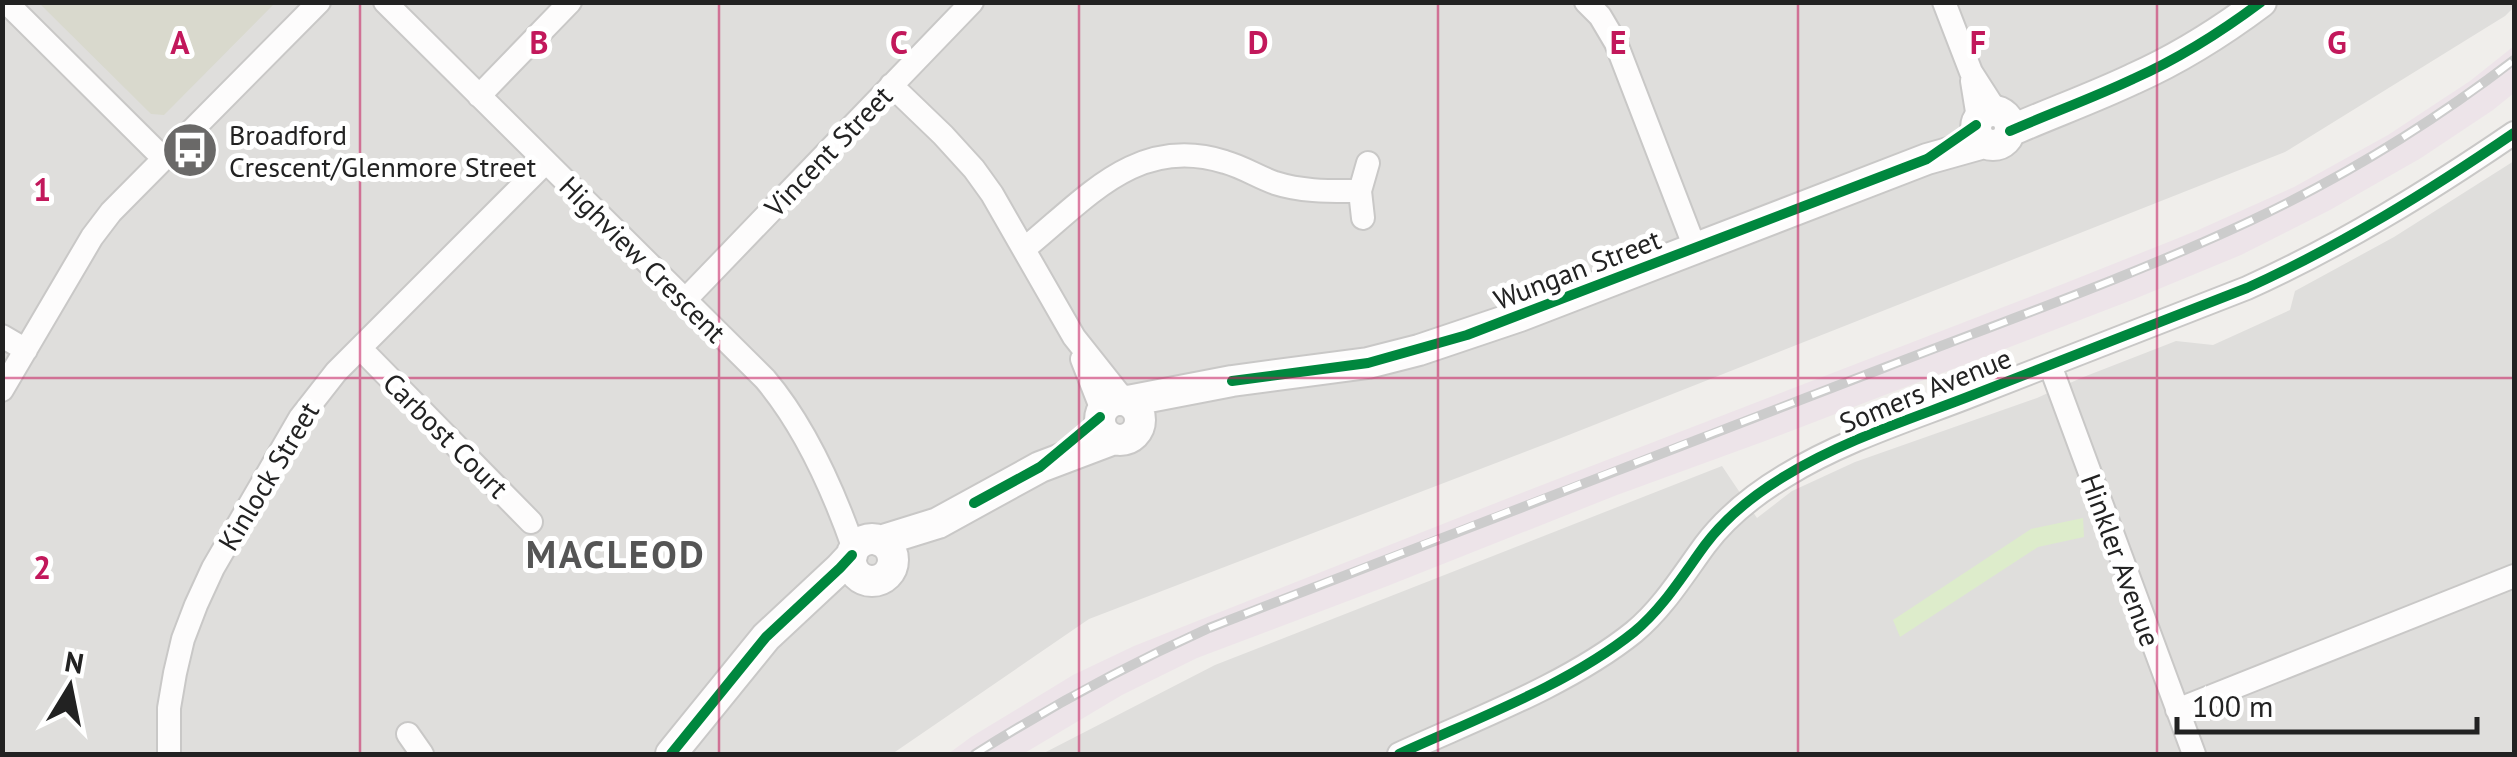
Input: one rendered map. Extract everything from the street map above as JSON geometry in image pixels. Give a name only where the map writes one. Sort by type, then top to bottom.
[{"type":"street","points":[[6,2],[164,160]]},
{"type":"street","points":[[2,390],[92,237],[111,212],[319,2]]},
{"type":"street","name":"Highview Crescent","points":[[384,2],[776,392],[869,555]]},
{"type":"street","points":[[479,96],[570,2]]},
{"type":"street","name":"Vincent Street","points":[[685,300],[972,2]]},
{"type":"street","points":[[1586,2],[1600,16],[1616,43],[1694,248]]},
{"type":"street","points":[[1944,2],[1991,124]]},
{"type":"street","name":"Wungan Street","points":[[670,754],[766,637],[794,611],[869,555],[938,523],[1040,467],[1118,416],[1161,410],[1196,388],[1368,363],[1520,316],[1927,159],[1991,124],[2064,107],[2132,80],[2178,57],[2261,2]]},
{"type":"street","points":[[892,85],[974,169],[992,194],[1118,416]]},
{"type":"street","name":"Somers Avenue","points":[[1399,754],[1577,670],[1636,631],[1727,520],[1787,474],[1883,430],[2247,288],[2312,258],[2406,204],[2514,133]]},
{"type":"street","points":[[1024,249],[1110,178],[1129,166],[1162,156],[1210,158],[1293,188],[1360,191]]},
{"type":"street","name":"Kinlock Street","points":[[169,754],[170,708],[183,639],[213,568],[300,418],[326,382],[546,162]]},
{"type":"street","points":[[1363,218],[1360,191],[1368,163]]},
{"type":"street","points":[[2,336],[26,350]]},
{"type":"street","name":"Carbost Court","points":[[360,348],[531,522]]},
{"type":"street","name":"Hinkler Avenue","points":[[2050,365],[2194,754]]},
{"type":"street","points":[[2176,710],[2514,576]]},
{"type":"street","points":[[408,734],[422,754]]},
{"type":"shaded area","points":[[2514,2],[2505,16],[2285,152],[1556,440],[1089,619],[892,754],[3,754],[2,3]]},
{"type":"shaded area","points":[[39,3],[275,3],[164,115],[151,114]]},
{"type":"shaded area","points":[[2514,46],[2514,93],[2493,110],[2421,158],[2241,255],[1197,658],[1122,695],[1023,754],[948,754],[1073,675],[1134,646],[2063,284],[2294,187],[2388,135],[2470,81]]},
{"type":"shaded area","points":[[2514,161],[2514,754],[1042,754],[1215,665],[1722,466],[1757,518],[1792,491],[1855,462],[2037,398],[2176,341],[2213,345],[2290,310],[2295,291],[2394,237]]},
{"type":"green space","points":[[2083,518],[2084,537],[2038,547],[1900,637],[1893,620],[2031,529]]},
{"type":"railway","points":[[975,754],[1090,687],[1209,628],[2070,297],[2205,241],[2353,167],[2420,127],[2514,60]]},
{"type":"cycle path","points":[[2010,131],[2166,63],[2261,2]]},
{"type":"cycle path","points":[[1232,381],[1368,363],[1467,335],[1927,159],[1976,125]]},
{"type":"cycle path","points":[[1399,754],[1520,700],[1608,651],[1654,612],[1732,516],[1763,490],[1806,464],[1873,433],[2247,288],[2384,216],[2514,133]]},
{"type":"cycle path","points":[[974,503],[1040,467],[1100,417]]},
{"type":"cycle path","points":[[671,754],[766,637],[852,555]]},
{"type":"place","name":"Broadford Crescent/Glenmore Street","points":[[190,150]]},
{"type":"district","name":"MACLEOD","points":[[616,553]]}]
